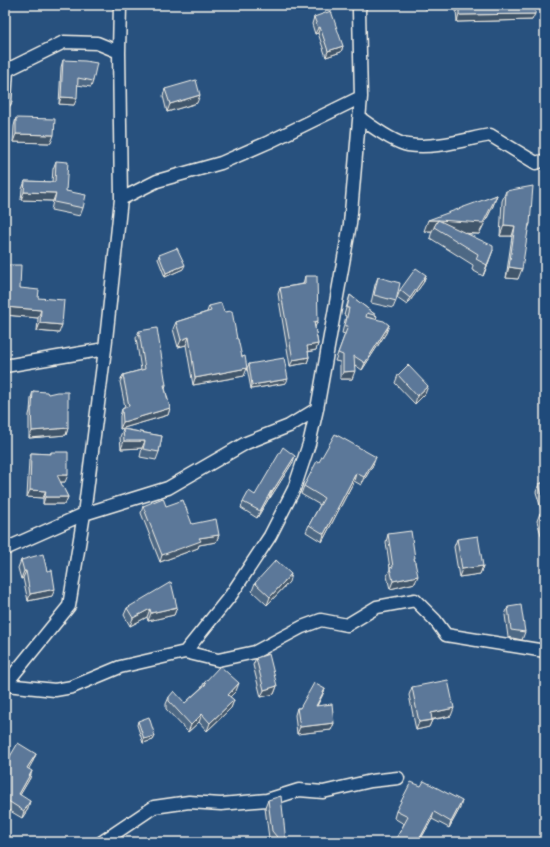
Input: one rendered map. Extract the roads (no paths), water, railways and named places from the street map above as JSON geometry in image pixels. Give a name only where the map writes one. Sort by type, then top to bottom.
[{"type":"street","points":[[5,685],[69,606],[84,514],[105,349],[121,199],[119,52],[120,5]]},
{"type":"street","points":[[185,652],[231,595],[270,536],[294,489],[309,444],[317,410],[350,224],[361,97],[360,5]]},
{"type":"street","points":[[5,101],[6,71],[64,42],[97,43],[119,52]]},
{"type":"street","points":[[121,199],[157,181],[221,163],[269,142],[361,97]]},
{"type":"street","points":[[360,118],[383,134],[407,145],[437,146],[490,135],[536,163],[545,160]]},
{"type":"street","points":[[5,366],[105,349]]},
{"type":"street","points":[[5,549],[84,514],[168,488],[246,443],[289,426],[317,410]]},
{"type":"street","points":[[5,685],[55,690],[72,687],[120,667],[185,652],[218,660],[255,652],[302,626],[321,620],[347,625],[377,607],[415,600],[435,620],[446,635],[545,651]]},
{"type":"street","points":[[102,842],[154,807],[189,802],[221,804],[267,800],[299,790],[323,792],[371,781],[398,778]]}]
